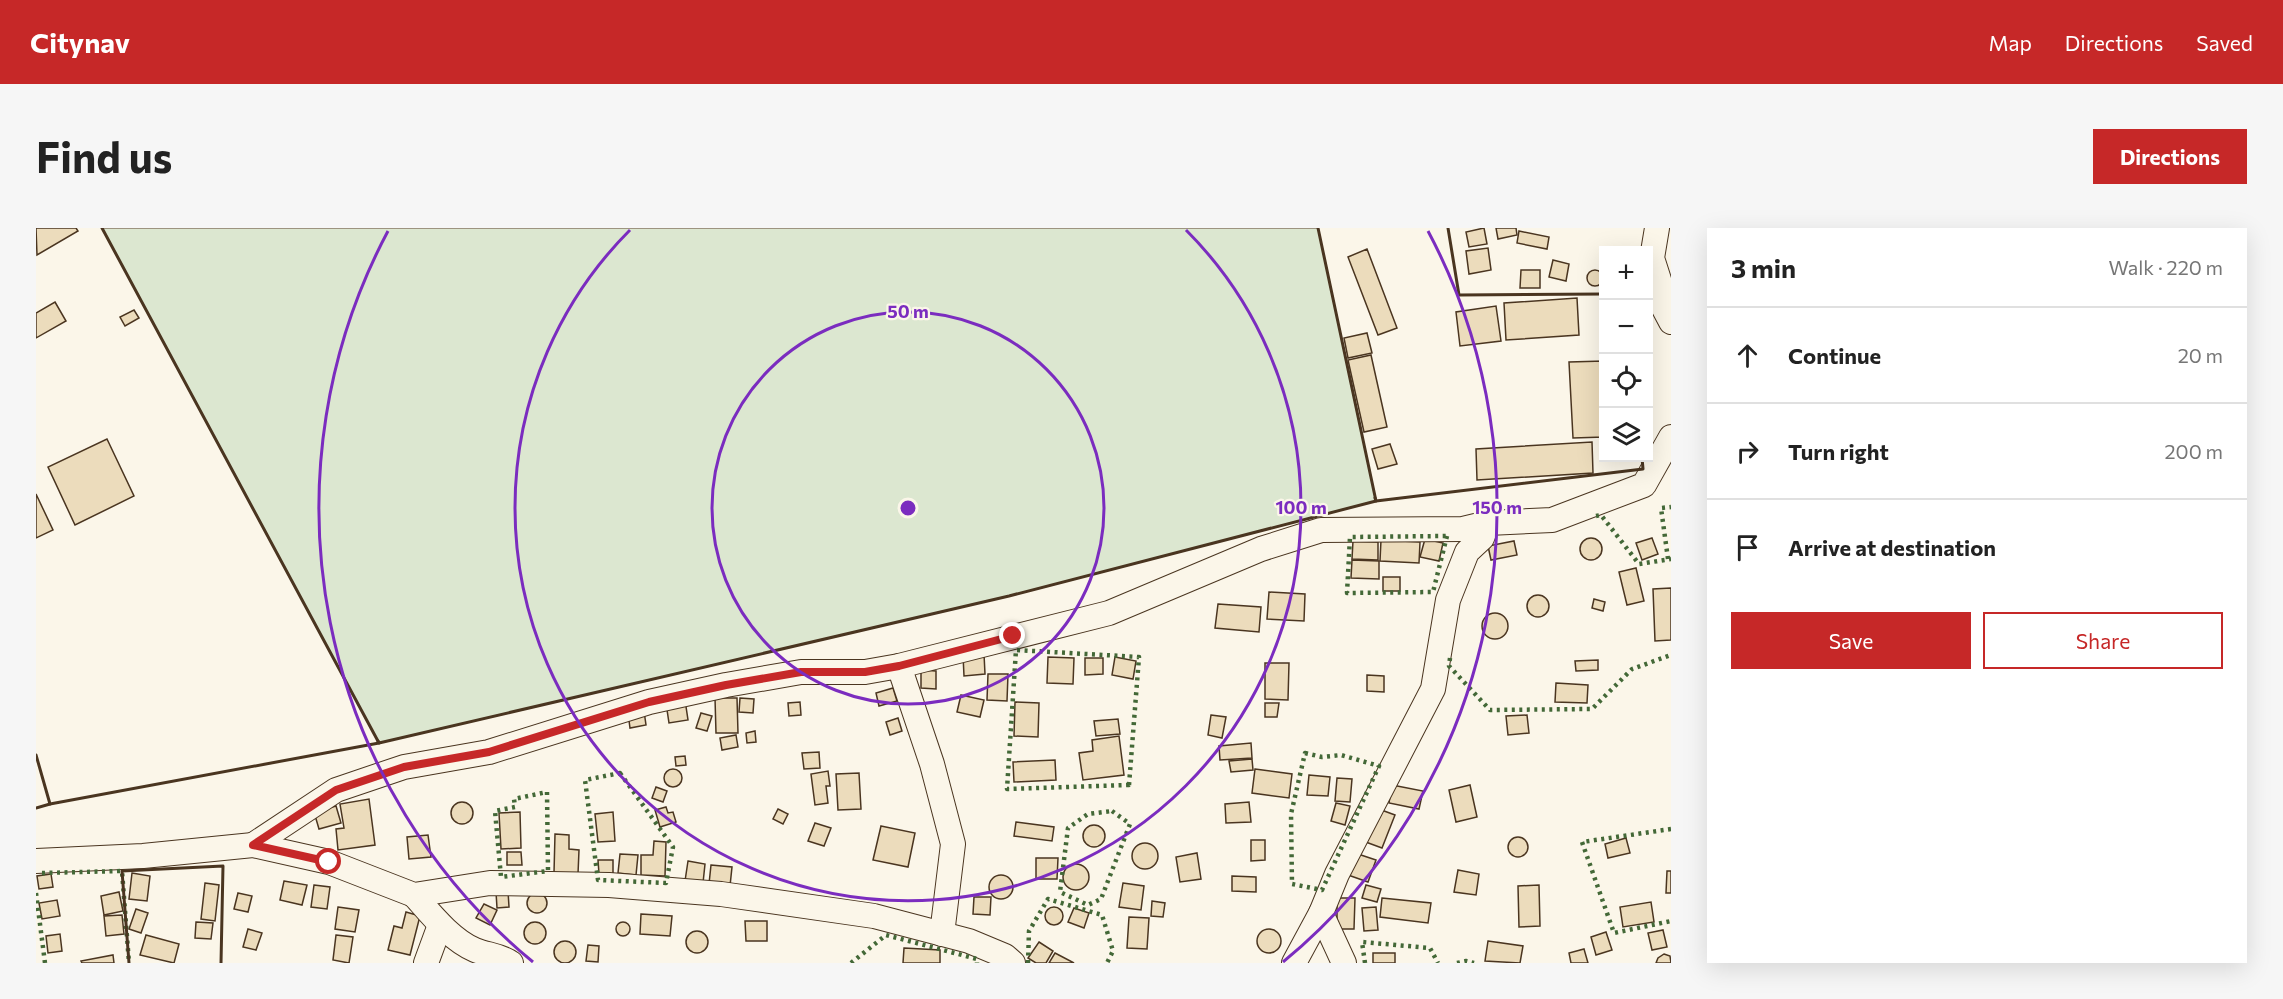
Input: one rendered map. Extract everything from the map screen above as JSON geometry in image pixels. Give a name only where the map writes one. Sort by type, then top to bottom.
[{"type":"street","points":[[1657,228],[1652,258],[1660,283],[1662,305],[1671,322]]},
{"type":"street","points":[[253,845],[336,790],[404,767],[489,752],[649,702],[726,685],[801,672],[865,672],[899,666],[1108,613],[1261,549],[1321,530],[1463,528],[1488,523],[1552,520],[1644,485],[1671,437]]},
{"type":"street","points":[[1294,963],[1321,913],[1337,874],[1433,689],[1448,600],[1467,552],[1482,538],[1488,523]]},
{"type":"street","points":[[899,666],[932,764],[953,844],[942,934]]},
{"type":"street","points":[[36,861],[143,856],[253,845],[329,862],[414,895],[440,925],[473,949],[506,959],[511,963]]},
{"type":"street","points":[[414,895],[490,883],[609,885],[721,894],[873,916],[969,941],[1005,956],[1013,963]]},
{"type":"street","points":[[1321,913],[1344,963]]},
{"type":"street","points":[[426,963],[440,925]]},
{"type":"green space","points":[[102,228],[1318,228],[1376,501],[1009,596],[379,743]]},
{"type":"building","points":[[36,228],[76,228],[78,231],[37,255]]},
{"type":"building","points":[[1484,228],[1487,244],[1469,247],[1466,232]]},
{"type":"building","points":[[1496,228],[1516,228],[1517,235],[1498,239]]},
{"type":"building","points":[[1519,231],[1549,237],[1547,249],[1517,243]]},
{"type":"building","points":[[1488,248],[1491,270],[1469,274],[1466,251]]},
{"type":"building","points":[[1367,249],[1397,328],[1378,335],[1348,257]]},
{"type":"building","points":[[1553,260],[1569,264],[1566,281],[1549,277]]},
{"type":"building","points":[[1521,270],[1540,270],[1540,288],[1520,288]]},
{"type":"building","points":[[1592,270],[1598,270],[1599,285],[1592,286],[1587,281],[1587,275]]},
{"type":"building","points":[[1577,298],[1579,335],[1506,340],[1504,303]]},
{"type":"building","points":[[55,302],[66,321],[36,338],[36,313]]},
{"type":"building","points":[[1496,306],[1501,341],[1460,346],[1456,312]]},
{"type":"building","points":[[134,310],[139,318],[125,326],[120,317]]},
{"type":"building","points":[[1367,333],[1372,353],[1348,358],[1344,338]]},
{"type":"building","points":[[1371,355],[1387,427],[1364,432],[1348,360]]},
{"type":"building","points":[[1599,361],[1599,437],[1573,438],[1569,362]]},
{"type":"building","points":[[107,439],[134,496],[75,525],[48,467]]},
{"type":"building","points":[[1592,442],[1593,473],[1477,480],[1476,449]]},
{"type":"building","points":[[1390,444],[1397,464],[1378,469],[1372,449]]},
{"type":"building","points":[[36,494],[53,530],[36,538]]},
{"type":"building","points":[[1591,538],[1599,541],[1602,549],[1599,557],[1591,560],[1583,557],[1580,549],[1583,541]]},
{"type":"building","points":[[1652,538],[1658,554],[1642,560],[1636,543]]},
{"type":"building","points":[[1425,539],[1443,543],[1439,561],[1420,557]]},
{"type":"building","points":[[1381,540],[1420,542],[1419,563],[1380,561]]},
{"type":"building","points":[[1353,541],[1378,542],[1378,560],[1352,559]]},
{"type":"building","points":[[1514,541],[1517,555],[1491,560],[1488,546]]},
{"type":"building","points":[[1352,560],[1379,561],[1379,579],[1351,578]]},
{"type":"building","points":[[1636,568],[1644,601],[1627,605],[1619,572]]},
{"type":"building","points":[[1383,577],[1400,577],[1400,591],[1383,591]]},
{"type":"building","points":[[1671,588],[1671,640],[1655,641],[1653,589]]},
{"type":"building","points":[[1269,592],[1305,594],[1304,621],[1267,619]]},
{"type":"building","points":[[1538,595],[1546,598],[1549,606],[1546,614],[1538,617],[1530,614],[1527,606],[1530,598]]},
{"type":"building","points":[[1594,599],[1605,602],[1603,611],[1592,608]]},
{"type":"building","points":[[1218,604],[1261,607],[1259,632],[1215,628]]},
{"type":"building","points":[[1495,613],[1504,617],[1508,626],[1504,635],[1495,639],[1486,635],[1482,626],[1486,617]]},
{"type":"building","points":[[984,654],[985,674],[964,676],[963,655]]},
{"type":"building","points":[[1048,657],[1074,658],[1073,684],[1047,683]]},
{"type":"building","points":[[1115,657],[1136,661],[1133,679],[1112,675]]},
{"type":"building","points":[[1085,658],[1103,658],[1103,674],[1085,675]]},
{"type":"building","points":[[1598,660],[1598,670],[1576,671],[1575,661]]},
{"type":"building","points":[[1265,663],[1289,663],[1288,700],[1265,699]]},
{"type":"building","points":[[921,670],[936,671],[936,689],[921,688]]},
{"type":"building","points":[[988,674],[1008,674],[1007,701],[987,700]]},
{"type":"building","points":[[1367,675],[1384,676],[1384,692],[1367,691]]},
{"type":"building","points":[[1556,683],[1588,685],[1587,703],[1555,702]]},
{"type":"building","points":[[893,688],[897,701],[879,706],[876,693]]},
{"type":"building","points":[[961,695],[984,700],[980,717],[957,712]]},
{"type":"building","points":[[715,698],[737,698],[738,733],[716,733]]},
{"type":"building","points":[[740,698],[754,699],[753,713],[739,712]]},
{"type":"building","points":[[685,700],[688,720],[669,723],[666,703]]},
{"type":"building","points":[[800,702],[801,715],[789,716],[788,703]]},
{"type":"building","points":[[1015,702],[1039,703],[1038,737],[1014,736]]},
{"type":"building","points":[[1265,703],[1279,703],[1277,717],[1265,717]]},
{"type":"building","points":[[644,711],[646,725],[630,728],[628,713]]},
{"type":"building","points":[[701,713],[712,716],[707,731],[696,728]]},
{"type":"building","points":[[1211,715],[1226,717],[1222,738],[1208,735]]},
{"type":"building","points":[[1527,715],[1529,733],[1508,735],[1506,716]]},
{"type":"building","points":[[898,718],[902,731],[890,735],[886,722]]},
{"type":"building","points":[[1118,719],[1120,734],[1096,736],[1094,721]]},
{"type":"building","points":[[755,731],[756,742],[747,743],[746,733]]},
{"type":"building","points":[[736,735],[738,747],[722,750],[720,738]]},
{"type":"building","points":[[1119,736],[1124,775],[1083,780],[1079,753],[1093,751],[1092,740]]},
{"type":"building","points":[[1251,743],[1252,758],[1220,760],[1219,746]]},
{"type":"building","points":[[819,752],[820,768],[804,769],[802,753]]},
{"type":"building","points":[[685,756],[686,765],[676,766],[675,757]]},
{"type":"building","points":[[1252,759],[1253,770],[1231,772],[1229,761]]},
{"type":"building","points":[[1055,760],[1056,780],[1014,782],[1013,762]]},
{"type":"building","points":[[669,769],[677,769],[682,774],[680,785],[669,787],[664,782],[664,774]]},
{"type":"building","points":[[1255,769],[1292,774],[1289,798],[1252,793]]},
{"type":"building","points":[[828,771],[830,786],[826,786],[828,803],[815,805],[811,774]]},
{"type":"building","points":[[859,773],[861,809],[838,810],[836,774]]},
{"type":"building","points":[[1309,775],[1330,777],[1328,796],[1307,795]]},
{"type":"building","points":[[1337,778],[1352,779],[1350,802],[1335,801]]},
{"type":"building","points":[[1392,785],[1423,791],[1419,809],[1389,803]]},
{"type":"building","points":[[1470,785],[1477,817],[1456,822],[1449,790]]},
{"type":"building","points":[[656,787],[667,791],[663,802],[652,798]]},
{"type":"building","points":[[369,799],[375,845],[338,850],[336,829],[344,828],[340,804]]},
{"type":"building","points":[[462,802],[472,809],[473,813],[466,823],[462,824],[452,817],[451,813],[458,803]]},
{"type":"building","points":[[1249,802],[1251,822],[1226,823],[1225,804]]},
{"type":"building","points":[[1336,803],[1350,806],[1345,825],[1331,821]]},
{"type":"building","points":[[336,806],[341,823],[319,829],[314,812]]},
{"type":"building","points":[[666,807],[668,813],[673,812],[676,822],[660,827],[655,810]]},
{"type":"building","points":[[1376,808],[1395,815],[1382,848],[1363,841]]},
{"type":"building","points":[[778,809],[788,814],[783,824],[773,819]]},
{"type":"building","points":[[520,812],[521,848],[501,849],[499,813]]},
{"type":"building","points":[[613,812],[615,841],[598,842],[595,814]]},
{"type":"building","points":[[1016,822],[1054,827],[1052,841],[1014,836]]},
{"type":"building","points":[[815,823],[831,828],[824,846],[808,841]]},
{"type":"building","points":[[1094,825],[1102,828],[1105,836],[1102,844],[1094,847],[1086,844],[1083,836],[1086,828]]},
{"type":"building","points":[[881,826],[915,833],[908,867],[873,860]]},
{"type":"building","points":[[555,834],[569,835],[569,849],[579,850],[578,874],[554,873]]},
{"type":"building","points":[[428,835],[431,857],[409,859],[407,837]]},
{"type":"building","points":[[1518,837],[1525,840],[1528,847],[1525,854],[1518,857],[1511,854],[1508,847],[1511,840]]},
{"type":"building","points":[[1626,838],[1630,853],[1608,858],[1605,844]]},
{"type":"building","points":[[1251,840],[1265,840],[1265,860],[1251,861]]},
{"type":"building","points":[[654,841],[666,842],[665,876],[641,875],[641,855],[653,855]]},
{"type":"building","points":[[1145,843],[1154,847],[1158,856],[1154,865],[1145,869],[1136,865],[1132,856],[1136,847]]},
{"type":"building","points":[[507,852],[521,852],[522,865],[507,865]]},
{"type":"building","points":[[1197,853],[1201,879],[1180,882],[1176,857]]},
{"type":"building","points":[[1355,853],[1376,860],[1368,882],[1348,875]]},
{"type":"building","points":[[620,854],[638,855],[636,875],[618,873]]},
{"type":"building","points":[[1036,858],[1058,858],[1057,879],[1036,879]]},
{"type":"building","points":[[598,860],[613,860],[613,874],[599,874]]},
{"type":"building","points":[[688,861],[705,864],[703,883],[685,881]]},
{"type":"building","points":[[1076,864],[1085,868],[1089,877],[1085,886],[1076,890],[1067,886],[1063,877],[1067,868]]},
{"type":"building","points":[[711,865],[732,867],[730,886],[709,884]]},
{"type":"building","points":[[1458,870],[1479,874],[1476,895],[1454,892]]},
{"type":"building","points":[[1667,871],[1671,871],[1671,893],[1666,893]]},
{"type":"building","points":[[132,873],[150,876],[147,901],[129,899]]},
{"type":"building","points":[[51,874],[53,887],[39,889],[37,876]]},
{"type":"building","points":[[1001,875],[1006,876],[1012,882],[1012,892],[1006,898],[1001,899],[996,898],[990,892],[989,887],[990,882],[996,876]]},
{"type":"building","points":[[1232,876],[1256,877],[1256,892],[1232,891]]},
{"type":"building","points":[[284,881],[307,885],[302,905],[280,900]]},
{"type":"building","points":[[205,883],[219,885],[215,921],[201,919]]},
{"type":"building","points":[[1123,883],[1144,886],[1141,910],[1119,907]]},
{"type":"building","points":[[314,885],[330,887],[327,909],[311,907]]},
{"type":"building","points":[[1366,885],[1381,889],[1377,902],[1362,898]]},
{"type":"building","points":[[1539,885],[1540,926],[1519,927],[1518,886]]},
{"type":"building","points":[[508,891],[509,907],[497,908],[496,892]]},
{"type":"building","points":[[119,892],[123,911],[104,915],[101,896]]},
{"type":"building","points":[[238,893],[252,896],[248,912],[234,909]]},
{"type":"building","points":[[537,893],[544,896],[547,903],[544,910],[537,913],[530,910],[527,903],[530,896]]},
{"type":"building","points":[[974,897],[991,897],[990,915],[973,914]]},
{"type":"building","points":[[1337,898],[1355,898],[1354,929],[1337,929]]},
{"type":"building","points":[[1382,898],[1431,903],[1428,923],[1380,917]]},
{"type":"building","points":[[57,900],[60,916],[42,919],[39,903]]},
{"type":"building","points":[[1152,901],[1165,903],[1163,917],[1151,916]]},
{"type":"building","points":[[1651,902],[1654,922],[1623,927],[1620,907]]},
{"type":"building","points":[[484,904],[497,910],[490,925],[476,918]]},
{"type":"building","points":[[338,907],[359,910],[355,932],[335,929]]},
{"type":"building","points":[[1050,907],[1058,907],[1063,912],[1061,923],[1050,925],[1045,920],[1045,912]]},
{"type":"building","points":[[1376,907],[1378,930],[1364,931],[1362,908]]},
{"type":"building","points":[[1074,908],[1089,913],[1084,928],[1068,922]]},
{"type":"building","points":[[136,909],[148,913],[141,933],[129,929]]},
{"type":"building","points":[[406,912],[420,916],[410,955],[388,950],[394,926],[402,928]]},
{"type":"building","points":[[641,914],[672,916],[670,936],[640,934]]},
{"type":"building","points":[[122,915],[124,934],[106,936],[104,916]]},
{"type":"building","points":[[1129,917],[1149,918],[1147,949],[1127,948]]},
{"type":"building","points":[[745,921],[767,921],[767,941],[746,941]]},
{"type":"building","points":[[196,922],[213,923],[211,939],[195,938]]},
{"type":"building","points":[[535,922],[545,929],[546,933],[539,943],[535,944],[525,937],[524,933],[531,923]]},
{"type":"building","points":[[620,922],[626,922],[630,929],[626,936],[620,936],[616,932],[616,926]]},
{"type":"building","points":[[248,929],[262,933],[256,950],[243,947]]},
{"type":"building","points":[[1269,929],[1277,933],[1281,941],[1277,949],[1269,953],[1261,949],[1257,941],[1261,933]]},
{"type":"building","points":[[1663,930],[1667,947],[1652,950],[1648,933]]},
{"type":"building","points":[[697,931],[707,938],[708,942],[701,952],[697,953],[687,946],[686,942],[693,932]]},
{"type":"building","points":[[1606,932],[1612,950],[1596,955],[1591,937]]},
{"type":"building","points":[[60,934],[62,951],[48,953],[46,936]]},
{"type":"building","points":[[146,935],[179,944],[174,963],[140,955]]},
{"type":"building","points":[[336,935],[353,937],[349,963],[333,960]]},
{"type":"building","points":[[565,941],[575,948],[576,952],[569,962],[565,963],[555,956],[554,952],[561,942]]},
{"type":"building","points":[[1488,941],[1523,946],[1520,963],[1485,961]]},
{"type":"building","points":[[1039,942],[1053,951],[1046,963],[1036,963],[1028,958]]},
{"type":"building","points":[[588,945],[599,946],[598,962],[586,961]]},
{"type":"building","points":[[904,948],[940,950],[940,963],[903,963]]},
{"type":"building","points":[[1584,949],[1588,963],[1571,963],[1569,953]]},
{"type":"building","points":[[1055,953],[1074,963],[1049,963]]},
{"type":"building","points":[[1373,953],[1395,953],[1395,963],[1373,963]]},
{"type":"building","points":[[1664,954],[1670,956],[1671,963],[1656,963],[1658,958]]},
{"type":"building","points":[[113,955],[114,963],[82,963],[81,961]]},
{"type":"hedge","points":[[1668,559],[1661,508],[1671,507]]},
{"type":"hedge","points":[[1596,516],[1601,515],[1639,564],[1671,559]]},
{"type":"hedge","points":[[1447,536],[1433,592],[1347,593],[1350,537],[1447,536]]},
{"type":"hedge","points":[[1129,785],[1139,657],[1016,650],[1007,789],[1129,785],[1130,784]]},
{"type":"hedge","points":[[1450,658],[1449,666],[1490,710],[1592,709],[1632,669],[1671,655]]},
{"type":"hedge","points":[[1305,753],[1322,757],[1341,755],[1379,766],[1322,890],[1292,884],[1291,814],[1305,753]]},
{"type":"hedge","points":[[620,773],[673,847],[666,883],[598,880],[585,780],[620,773]]},
{"type":"hedge","points":[[547,792],[548,871],[501,877],[495,811],[515,807],[514,799],[547,792]]},
{"type":"hedge","points":[[1112,811],[1130,824],[1101,899],[1088,905],[1060,892],[1068,828],[1088,814],[1112,811]]},
{"type":"hedge","points":[[1671,829],[1582,842],[1614,933],[1671,921]]},
{"type":"hedge","points":[[42,873],[122,871],[129,963]]},
{"type":"hedge","points":[[36,893],[45,963]]},
{"type":"hedge","points":[[1028,963],[1029,931],[1048,899],[1102,915],[1113,951],[1107,963]]},
{"type":"hedge","points":[[851,963],[886,935],[977,959],[977,963]]},
{"type":"hedge","points":[[1365,963],[1362,942],[1430,948],[1438,963]]},
{"type":"hedge","points":[[1457,963],[1466,961],[1474,963]]},
{"type":"wall","points":[[102,228],[379,743],[1009,596],[1376,501],[1318,228]]},
{"type":"wall","points":[[1448,228],[1459,295],[1599,294]]},
{"type":"wall","points":[[1375,498],[1376,501],[1643,469],[1642,462]]},
{"type":"wall","points":[[36,755],[50,804],[379,743],[378,741]]},
{"type":"wall","points":[[36,808],[50,804]]},
{"type":"wall","points":[[129,963],[122,871],[223,866],[221,963]]},
{"type":"route","points":[[329,862],[253,845],[336,790],[404,767],[489,752],[550,735],[649,702],[726,685],[801,672],[865,672],[899,666],[1013,636]]}]
